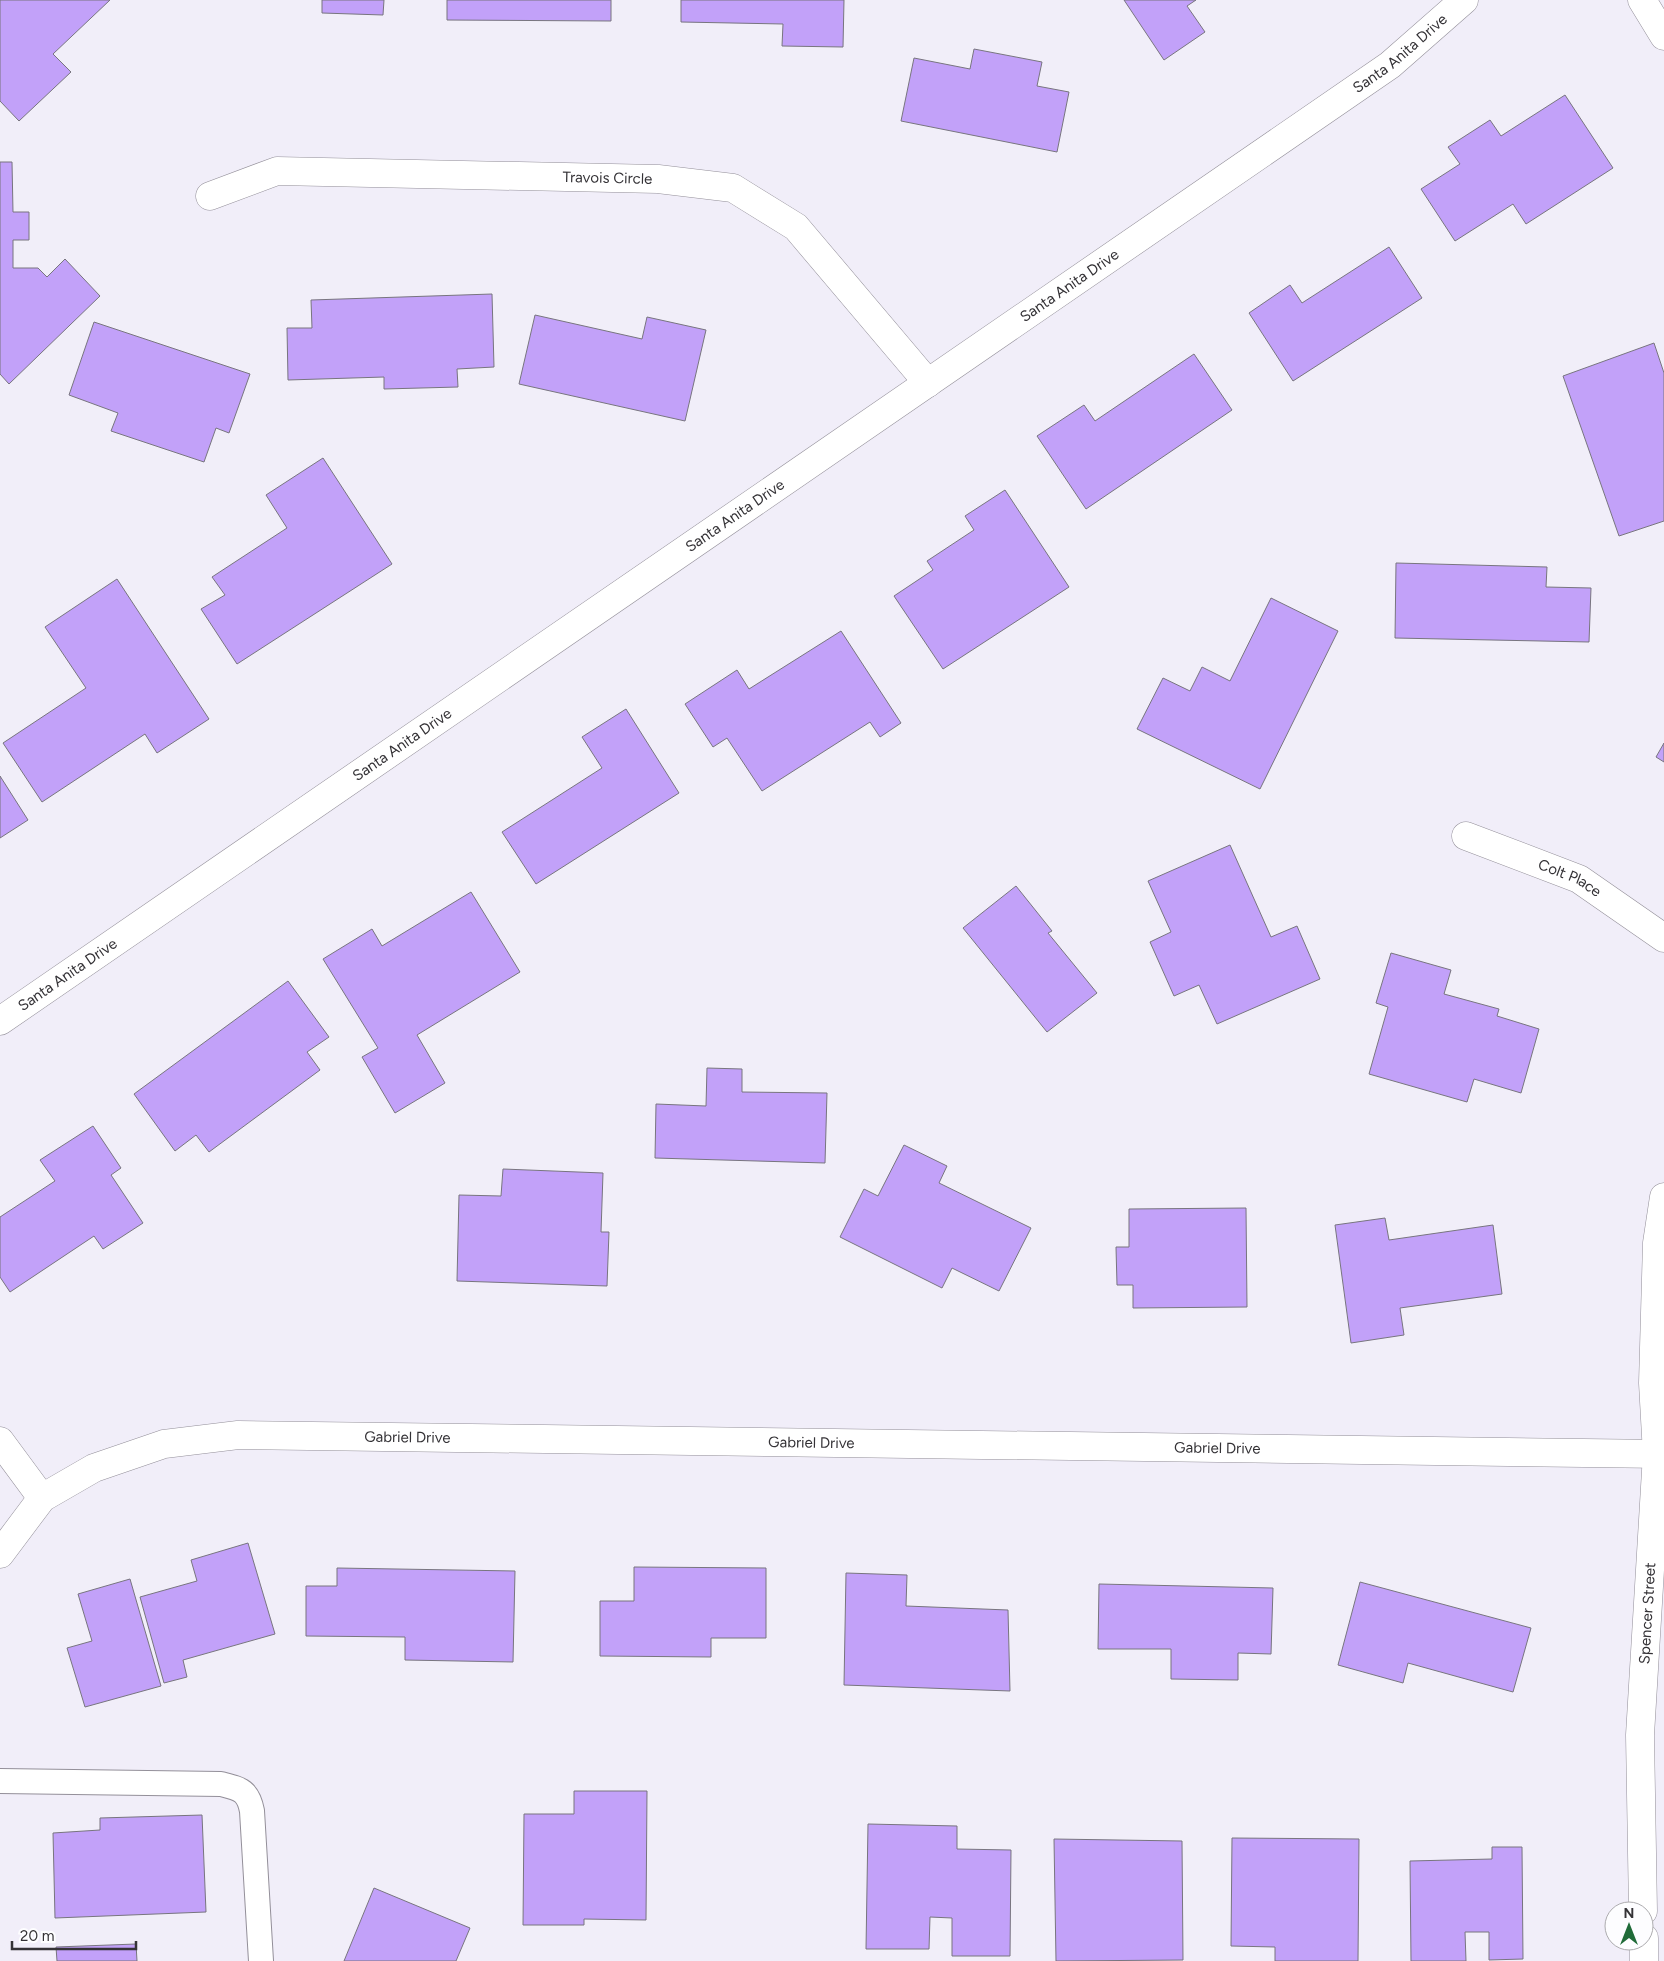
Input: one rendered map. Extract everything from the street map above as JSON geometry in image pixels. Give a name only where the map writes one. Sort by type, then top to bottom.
[{"type":"street","name":"Santa Anita Drive","points":[[0,1021],[1390,65],[1464,0]]},
{"type":"street","points":[[1642,0],[1664,36]]},
{"type":"street","name":"Travois Circle","points":[[210,196],[277,171],[658,179],[733,188],[796,226],[928,383]]},
{"type":"street","name":"Colt Place","points":[[1466,836],[1579,879],[1664,938]]},
{"type":"street","name":"Spencer Street","points":[[1644,1901],[1640,1735],[1661,1454],[1653,1383],[1657,1243],[1664,1197]]},
{"type":"street","name":"Gabriel Drive","points":[[42,1498],[94,1468],[164,1444],[238,1435],[1661,1454]]},
{"type":"street","points":[[0,1441],[42,1498],[0,1554]]},
{"type":"lane","points":[[0,1781],[221,1784],[239,1789],[250,1798],[252,1811],[261,1961]]},
{"type":"building","points":[[0,0],[110,0],[53,54],[71,72],[19,121],[0,101]]},
{"type":"building","points":[[322,0],[384,0],[383,15],[322,13]]},
{"type":"building","points":[[447,0],[611,0],[611,21],[447,20]]},
{"type":"building","points":[[681,0],[844,0],[843,47],[782,46],[783,24],[681,22]]},
{"type":"building","points":[[1124,0],[1196,0],[1187,6],[1205,32],[1164,60]]},
{"type":"building","points":[[974,49],[1042,62],[1037,86],[1069,92],[1057,152],[901,121],[914,58],[970,69]]},
{"type":"building","points":[[1565,95],[1613,168],[1526,224],[1513,204],[1455,241],[1421,189],[1460,164],[1448,147],[1490,120],[1501,136]]},
{"type":"building","points":[[0,162],[12,162],[13,212],[29,212],[29,240],[13,240],[13,268],[38,268],[47,277],[65,259],[100,296],[9,384],[0,374]]},
{"type":"building","points":[[1389,247],[1422,298],[1293,381],[1249,313],[1290,285],[1302,303]]},
{"type":"building","points":[[492,294],[494,367],[457,369],[458,387],[384,389],[384,377],[288,380],[287,328],[312,328],[311,300]]},
{"type":"building","points":[[535,315],[642,339],[647,317],[706,330],[685,421],[519,384]]},
{"type":"building","points":[[94,322],[250,374],[229,433],[216,428],[204,462],[111,431],[118,413],[69,395]]},
{"type":"building","points":[[1654,343],[1664,373],[1664,521],[1619,536],[1563,376]]},
{"type":"building","points":[[1194,354],[1232,410],[1086,509],[1037,436],[1084,405],[1095,421]]},
{"type":"building","points":[[323,458],[392,564],[237,664],[201,609],[225,595],[212,577],[287,528],[266,495]]},
{"type":"building","points":[[1005,490],[1069,587],[943,669],[894,596],[933,570],[927,561],[974,530],[965,516]]},
{"type":"building","points":[[1396,563],[1547,567],[1546,587],[1591,588],[1589,642],[1395,638]]},
{"type":"building","points":[[117,579],[209,719],[157,753],[145,734],[42,802],[3,743],[86,688],[45,627]]},
{"type":"building","points":[[1271,598],[1338,631],[1260,789],[1137,729],[1163,678],[1190,691],[1202,667],[1230,681]]},
{"type":"building","points":[[841,631],[901,723],[880,737],[870,722],[762,791],[727,738],[713,747],[685,704],[737,670],[749,689]]},
{"type":"building","points":[[626,709],[679,793],[536,884],[502,832],[602,768],[582,737]]},
{"type":"building","points":[[1664,743],[1664,762],[1656,757]]},
{"type":"building","points":[[0,776],[28,820],[0,838]]},
{"type":"building","points":[[1230,845],[1271,937],[1297,926],[1320,979],[1217,1024],[1199,985],[1174,996],[1150,942],[1171,932],[1148,881]]},
{"type":"building","points":[[1016,886],[1052,931],[1048,933],[1097,993],[1047,1032],[963,928]]},
{"type":"building","points":[[471,892],[520,972],[417,1035],[445,1083],[395,1113],[362,1057],[378,1048],[323,959],[372,929],[382,946]]},
{"type":"building","points":[[1391,953],[1451,970],[1444,994],[1499,1009],[1497,1016],[1539,1029],[1521,1093],[1474,1079],[1467,1102],[1369,1074],[1388,1007],[1376,1003]]},
{"type":"building","points":[[288,981],[329,1037],[307,1052],[320,1070],[209,1152],[196,1135],[175,1151],[134,1094]]},
{"type":"building","points":[[707,1068],[742,1069],[742,1092],[827,1093],[825,1163],[655,1158],[656,1104],[706,1106]]},
{"type":"building","points":[[93,1126],[121,1168],[111,1175],[143,1223],[103,1249],[94,1236],[10,1292],[0,1277],[0,1217],[55,1181],[40,1160]]},
{"type":"building","points":[[904,1145],[947,1166],[939,1183],[1031,1228],[999,1291],[952,1268],[942,1288],[840,1237],[864,1189],[878,1196]]},
{"type":"building","points":[[503,1169],[603,1173],[601,1232],[609,1232],[607,1286],[457,1281],[459,1195],[501,1196]]},
{"type":"building","points":[[1246,1208],[1247,1307],[1133,1308],[1133,1285],[1117,1285],[1116,1247],[1129,1247],[1129,1209]]},
{"type":"building","points":[[1385,1218],[1389,1240],[1493,1225],[1502,1294],[1400,1308],[1404,1335],[1351,1343],[1335,1225]]},
{"type":"building","points":[[248,1543],[275,1634],[183,1660],[187,1677],[164,1683],[140,1597],[197,1581],[191,1560]]},
{"type":"building","points":[[634,1567],[766,1568],[766,1638],[711,1638],[711,1657],[600,1656],[600,1601],[634,1601]]},
{"type":"building","points":[[337,1568],[515,1571],[513,1662],[405,1660],[405,1637],[306,1636],[306,1586],[337,1586]]},
{"type":"building","points":[[846,1573],[907,1575],[906,1606],[1008,1610],[1010,1691],[844,1685]]},
{"type":"building","points":[[130,1579],[161,1686],[85,1707],[67,1648],[92,1641],[78,1594]]},
{"type":"building","points":[[1360,1582],[1531,1628],[1513,1692],[1408,1663],[1403,1683],[1338,1665]]},
{"type":"building","points":[[1099,1584],[1273,1588],[1271,1654],[1238,1653],[1238,1680],[1171,1679],[1171,1649],[1098,1649]]},
{"type":"building","points":[[574,1791],[647,1791],[646,1920],[584,1919],[584,1925],[523,1925],[524,1814],[574,1814]]},
{"type":"building","points":[[202,1815],[206,1912],[55,1918],[53,1833],[100,1830],[100,1818]]},
{"type":"building","points":[[868,1824],[957,1826],[957,1849],[1011,1850],[1010,1956],[952,1956],[952,1918],[930,1917],[929,1949],[866,1949]]},
{"type":"building","points":[[1232,1838],[1359,1839],[1358,1961],[1275,1961],[1275,1947],[1231,1946]]},
{"type":"building","points":[[1054,1839],[1182,1841],[1183,1960],[1056,1961]]},
{"type":"building","points":[[1492,1847],[1522,1847],[1523,1959],[1489,1960],[1489,1932],[1465,1932],[1466,1961],[1411,1961],[1410,1861],[1492,1859]]},
{"type":"building","points":[[374,1888],[470,1928],[456,1961],[344,1961]]},
{"type":"building","points":[[136,1944],[137,1961],[57,1961],[56,1947]]}]
